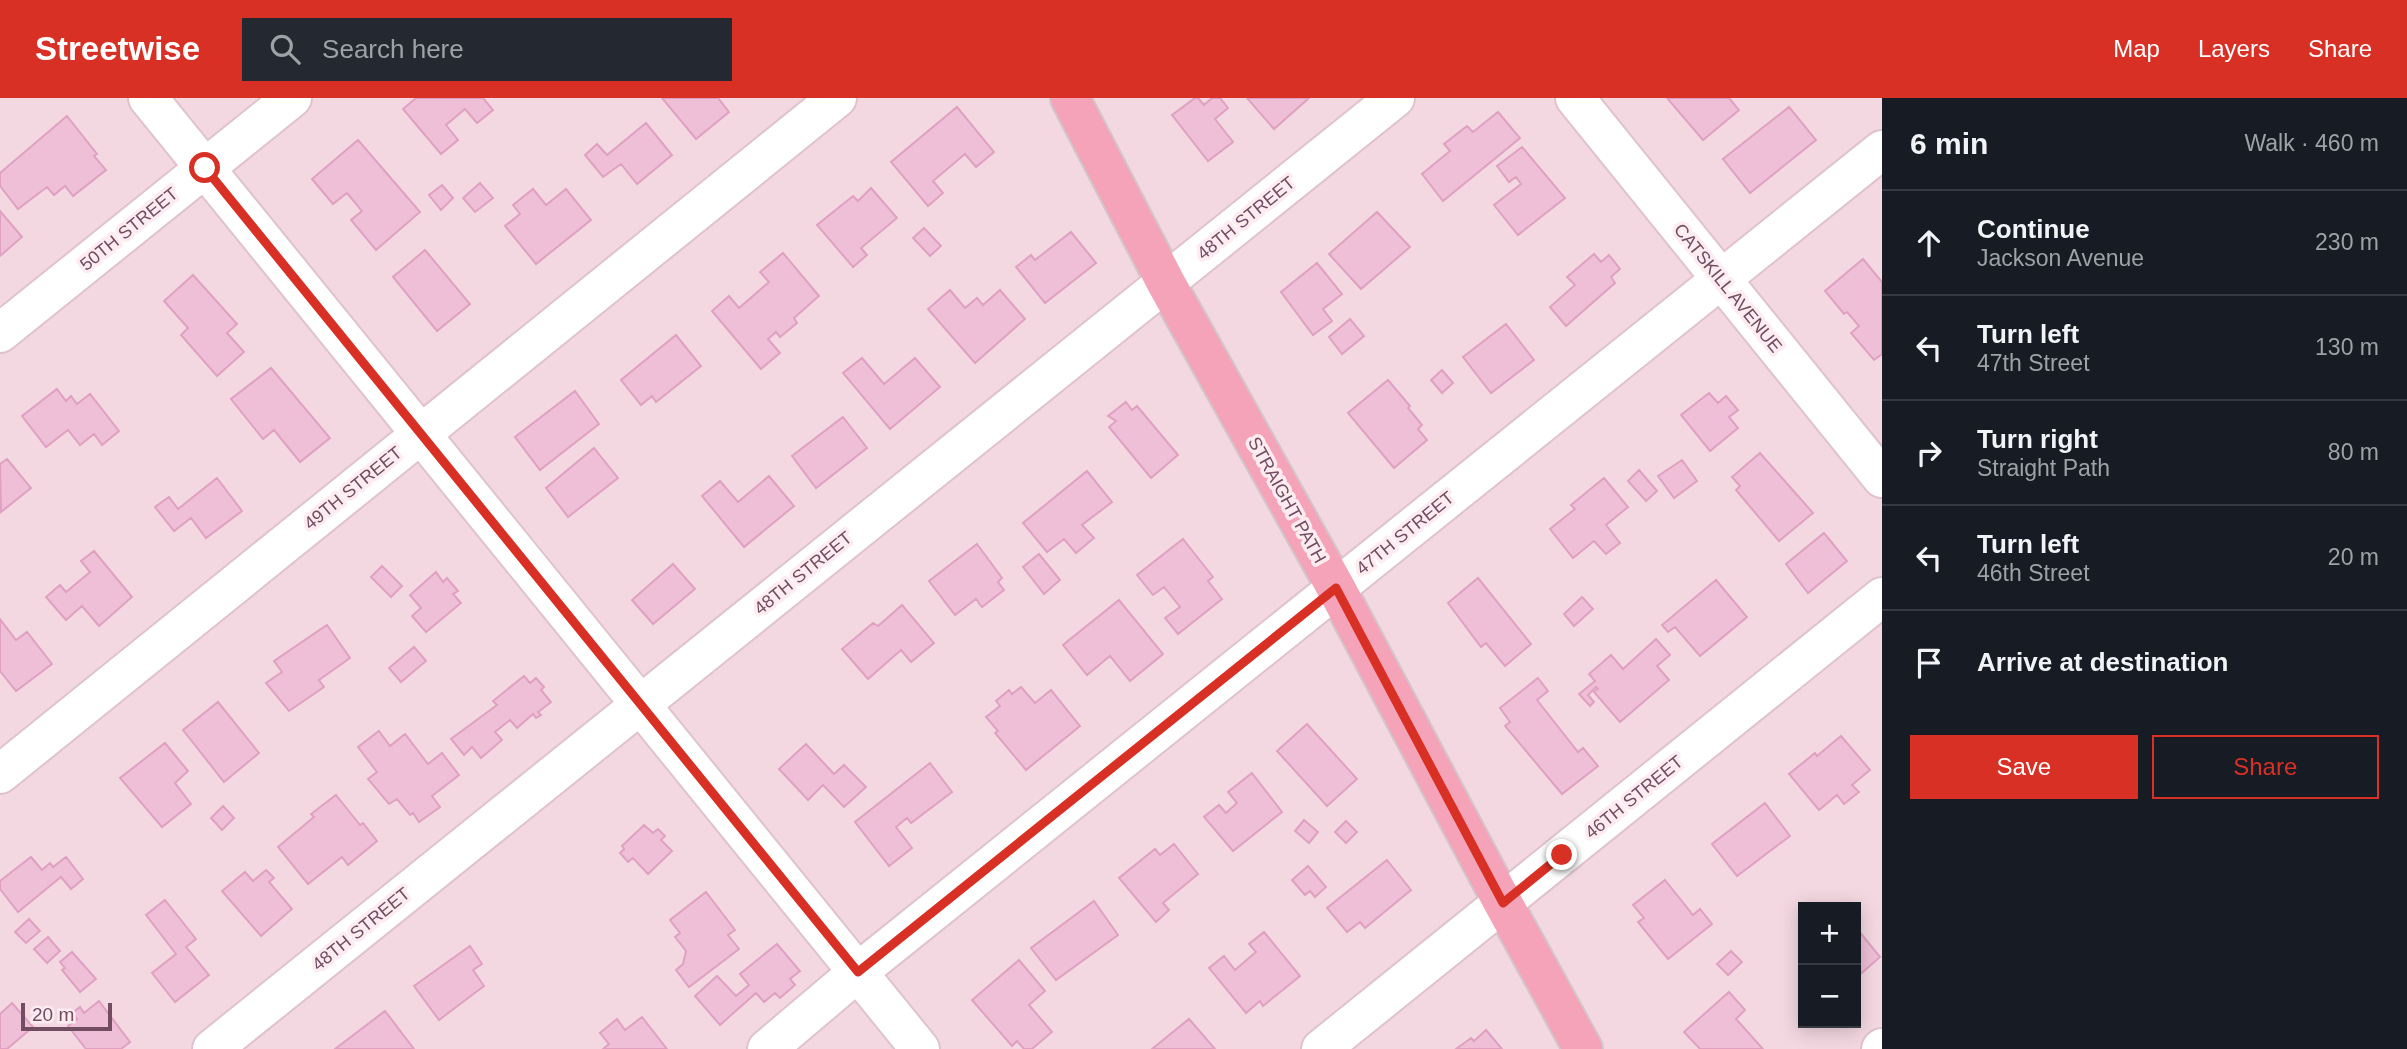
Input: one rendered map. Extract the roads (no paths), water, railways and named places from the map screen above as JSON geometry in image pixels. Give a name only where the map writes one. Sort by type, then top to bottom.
[{"type":"main road","name":"STRAIGHT PATH","points":[[1070,98],[1166,283],[1336,588],[1583,1049]]},
{"type":"street","points":[[148,98],[920,1049]]},
{"type":"street","name":"50TH STREET","points":[[0,333],[292,98]]},
{"type":"street","name":"49TH STREET","points":[[0,774],[837,98]]},
{"type":"street","name":"48TH STREET","points":[[212,1049],[1395,98]]},
{"type":"street","name":"CATSKILL AVENUE","points":[[1575,98],[1882,478]]},
{"type":"street","name":"47TH STREET","points":[[767,1049],[858,972],[1882,150]]},
{"type":"street","name":"46TH STREET","points":[[1321,1049],[1882,597]]}]
